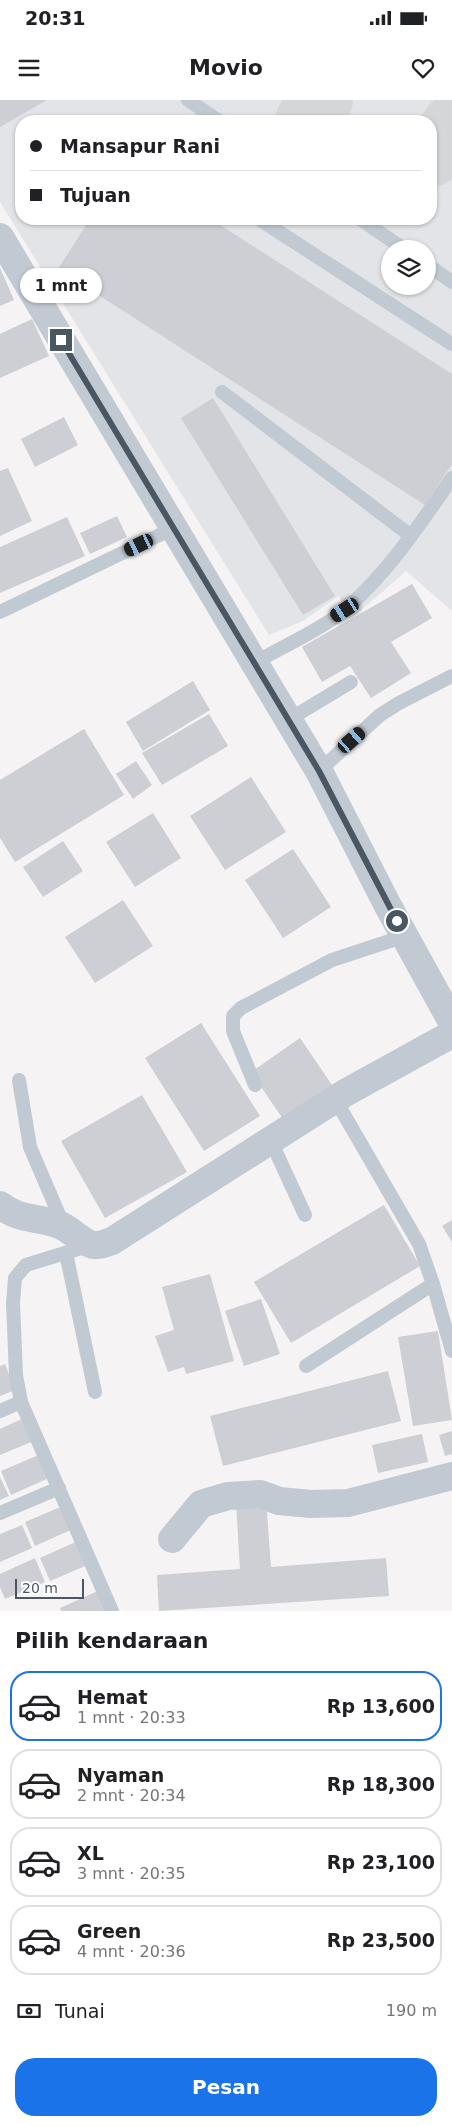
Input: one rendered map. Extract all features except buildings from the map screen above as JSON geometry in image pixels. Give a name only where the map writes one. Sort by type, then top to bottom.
[{"type":"street","points":[[0,237],[319,771],[452,1022]]},
{"type":"street","points":[[0,1205],[17,1216],[52,1222],[65,1240],[101,1245],[112,1240],[335,1099],[452,1034]]},
{"type":"street","points":[[172,1539],[201,1504],[228,1496],[260,1494],[279,1501],[311,1504],[348,1503],[452,1476]]},
{"type":"lane","points":[[188,100],[210,115]]},
{"type":"lane","points":[[268,225],[452,344]]},
{"type":"lane","points":[[369,225],[391,240]]},
{"type":"lane","points":[[436,271],[452,282]]},
{"type":"lane","points":[[222,392],[411,536]]},
{"type":"lane","points":[[254,663],[345,610],[382,574],[452,478]]},
{"type":"lane","points":[[0,612],[174,528]]},
{"type":"lane","points":[[319,771],[380,716],[399,703],[452,676]]},
{"type":"lane","points":[[288,720],[351,682]]},
{"type":"lane","points":[[255,1085],[233,1031],[234,1016],[241,1008],[332,960],[405,936]]},
{"type":"lane","points":[[19,1080],[30,1146],[65,1240],[95,1392]]},
{"type":"lane","points":[[335,1099],[418,1244],[433,1284],[452,1351]]},
{"type":"lane","points":[[270,1139],[305,1215]]},
{"type":"lane","points":[[65,1240],[26,1265],[15,1278],[13,1302],[16,1366],[21,1402],[112,1611]]},
{"type":"lane","points":[[306,1366],[433,1284]]},
{"type":"lane","points":[[0,1411],[21,1402]]},
{"type":"lane","points":[[0,1513],[59,1488]]},
{"type":"shaded area","points":[[0,100],[452,100],[452,611],[406,571],[350,620],[339,596],[303,621],[269,635],[0,202]]},
{"type":"taxiway","points":[[311,115],[322,100]]},
{"type":"taxiway","points":[[437,147],[452,126]]},
{"type":"route","points":[[61,340],[319,771],[397,921]]}]
